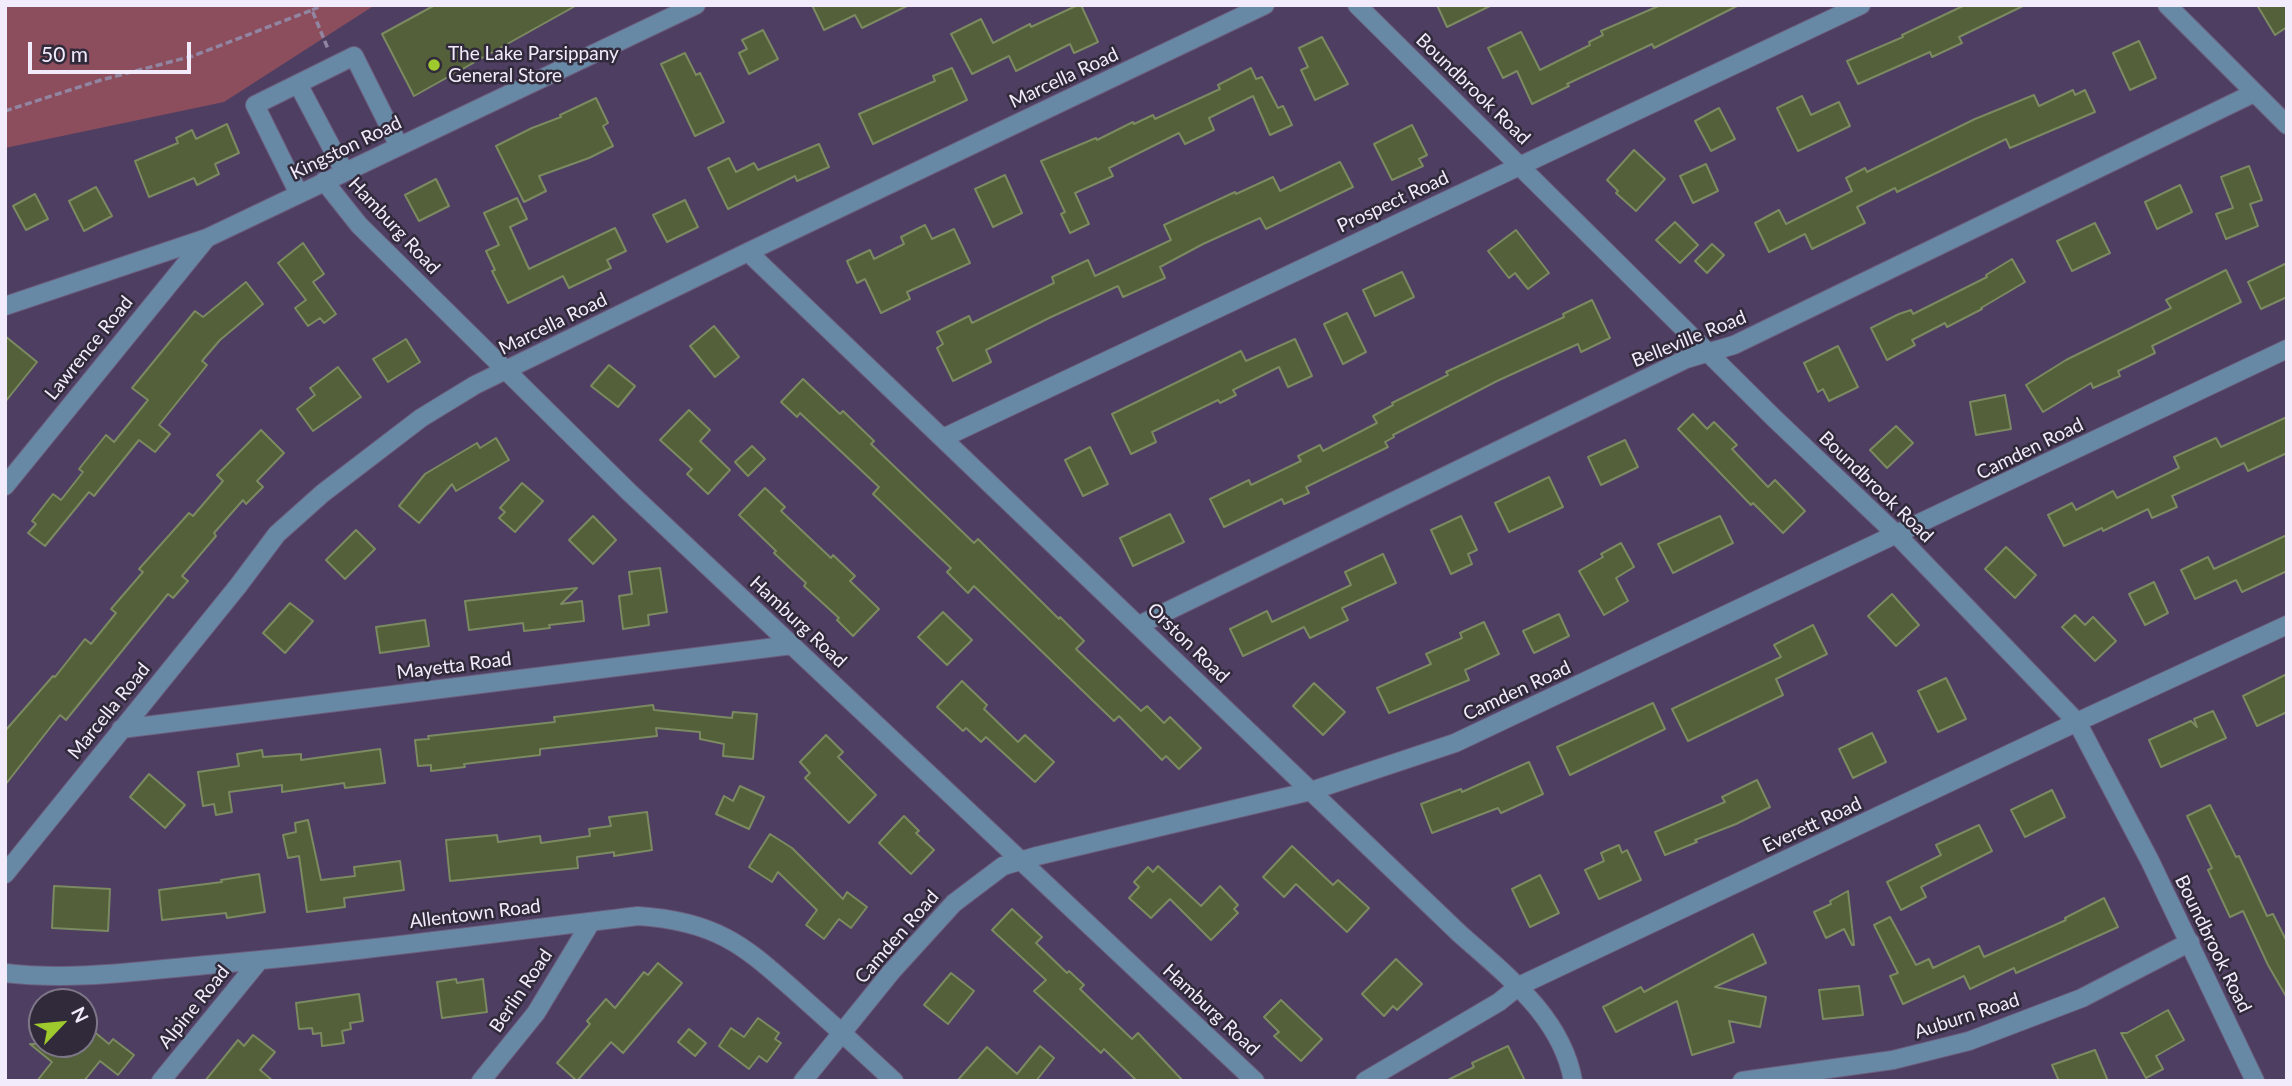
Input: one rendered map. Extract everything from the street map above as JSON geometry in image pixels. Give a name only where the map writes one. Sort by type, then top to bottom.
[{"type":"street","name":"Kingston Road","points":[[5,306],[207,238],[696,5]]},
{"type":"street","name":"Marcella Road","points":[[5,874],[277,534],[323,493],[421,418],[475,385],[1265,5]]},
{"type":"street","name":"Boundbrook Road","points":[[1357,5],[1775,419],[1897,535],[2077,722],[2150,861],[2255,1081]]},
{"type":"street","name":"Prospect Road","points":[[943,438],[1861,5]]},
{"type":"street","points":[[2167,5],[2287,125]]},
{"type":"street","points":[[299,194],[255,105],[354,56],[399,146]]},
{"type":"street","points":[[298,84],[344,171]]},
{"type":"street","name":"Belleville Road","points":[[1139,625],[1674,365],[1709,351],[1734,345],[2254,93]]},
{"type":"street","name":"Hamburg Road","points":[[324,181],[359,225],[629,492],[1255,1081]]},
{"type":"street","name":"Lawrence Road","points":[[5,486],[207,238]]},
{"type":"street","name":"Orston Road","points":[[748,252],[1460,934],[1519,986],[1547,1021],[1569,1060],[1573,1081]]},
{"type":"street","name":"Camden Road","points":[[803,1081],[892,971],[954,903],[1003,866],[1311,791],[1455,743],[2287,349]]},
{"type":"street","name":"Everett Road","points":[[1365,1081],[1499,1002],[1519,986],[2287,625]]},
{"type":"street","name":"Mayetta Road","points":[[121,729],[792,645]]},
{"type":"street","name":"Allentown Road","points":[[5,973],[41,977],[78,976],[259,961],[638,916],[667,918],[696,925],[750,952],[843,1032],[894,1081]]},
{"type":"street","name":"Berlin Road","points":[[481,1081],[536,1013],[591,922]]},
{"type":"street","name":"Auburn Road","points":[[1742,1081],[1894,1060],[1969,1041],[2082,998],[2190,942]]},
{"type":"street","name":"Alpine Road","points":[[161,1081],[259,961]]},
{"type":"path","points":[[5,111],[101,80],[193,56],[323,5]]},
{"type":"path","points":[[312,10],[332,61]]},
{"type":"shaded area","points":[[5,5],[375,5],[224,102],[5,148]]},
{"type":"building","name":"The Lake Parsippany General Store","points":[[435,5],[577,5],[414,96],[382,34]]},
{"type":"building","points":[[812,5],[909,5],[862,28],[855,15],[824,30]]},
{"type":"building","points":[[1081,5],[1098,42],[1074,53],[1070,44],[1016,71],[1009,56],[972,74],[951,34],[981,19],[993,43],[1030,24],[1031,27]]},
{"type":"building","points":[[1437,5],[1492,5],[1447,27]]},
{"type":"building","points":[[1661,5],[1739,5],[1654,48],[1652,44],[1567,84],[1569,86],[1532,104],[1517,71],[1503,78],[1488,48],[1521,32],[1540,70],[1590,45],[1589,42],[1603,35],[1601,31]]},
{"type":"building","points":[[1965,5],[2025,5],[1959,37],[1962,43],[1932,57],[1930,52],[1858,84],[1847,61],[1903,37],[1902,35]]},
{"type":"building","points":[[2257,5],[2287,5],[2287,27],[2275,35]]},
{"type":"building","points":[[763,30],[778,59],[749,74],[739,53],[747,49],[742,40]]},
{"type":"building","points":[[1322,37],[1348,84],[1315,100],[1301,70],[1308,67],[1299,48]]},
{"type":"building","points":[[2139,41],[2156,78],[2130,90],[2113,53]]},
{"type":"building","points":[[685,53],[696,75],[700,73],[724,122],[695,136],[661,64]]},
{"type":"building","points":[[952,68],[967,100],[873,144],[859,114],[935,81],[933,76]]},
{"type":"building","points":[[1251,68],[1256,79],[1262,77],[1278,108],[1283,106],[1292,125],[1270,135],[1253,96],[1209,118],[1214,130],[1185,144],[1179,133],[1109,168],[1113,176],[1075,193],[1089,224],[1070,233],[1061,214],[1065,212],[1041,161],[1096,138],[1097,140],[1133,122],[1134,124],[1153,115],[1155,119],[1220,89],[1218,85]]},
{"type":"building","points":[[2073,90],[2075,95],[2085,90],[2095,112],[2010,148],[2006,139],[1897,192],[1895,188],[1857,207],[1865,223],[1812,249],[1805,234],[1769,252],[1755,223],[1779,210],[1786,224],[1852,191],[1846,178],[1865,168],[1867,172],[1975,119],[2034,95],[2039,106]]},
{"type":"building","points":[[1802,96],[1811,115],[1839,102],[1850,126],[1798,151],[1777,108]]},
{"type":"building","points":[[596,98],[608,123],[603,126],[613,146],[589,158],[539,176],[546,191],[524,202],[496,146]]},
{"type":"building","points":[[1719,108],[1735,139],[1711,151],[1695,121]]},
{"type":"building","points":[[227,124],[239,153],[215,164],[219,174],[197,185],[194,178],[149,197],[135,161],[178,143],[176,138],[192,130],[196,139]]},
{"type":"building","points":[[1412,125],[1427,155],[1419,159],[1423,166],[1392,180],[1374,144]]},
{"type":"building","points":[[819,144],[829,167],[797,181],[795,176],[728,209],[708,168],[729,158],[736,172],[754,163],[758,170]]},
{"type":"building","points":[[1634,150],[1665,179],[1636,211],[1616,193],[1618,191],[1607,180]]},
{"type":"building","points":[[1340,162],[1353,187],[1266,229],[1260,218],[1203,244],[1160,267],[1165,278],[1123,297],[1118,286],[1049,318],[986,350],[991,362],[953,381],[937,348],[943,344],[937,332],[969,316],[972,323],[1054,283],[1052,277],[1088,260],[1095,276],[1171,240],[1164,225],[1235,192],[1236,194],[1273,177],[1280,191]]},
{"type":"building","points":[[1706,164],[1718,191],[1693,203],[1680,176]]},
{"type":"building","points":[[2249,166],[2262,200],[2250,204],[2258,226],[2226,239],[2216,214],[2233,208],[2221,177]]},
{"type":"building","points":[[1005,175],[1022,213],[993,227],[975,189]]},
{"type":"building","points":[[436,179],[449,206],[419,221],[405,195]]},
{"type":"building","points":[[2180,185],[2192,212],[2157,229],[2145,202]]},
{"type":"building","points":[[96,187],[112,216],[84,231],[69,201]]},
{"type":"building","points":[[35,194],[48,219],[26,230],[13,206]]},
{"type":"building","points":[[517,198],[527,219],[510,227],[529,269],[615,228],[626,251],[607,260],[611,268],[569,288],[563,276],[508,303],[492,271],[495,270],[486,251],[499,245],[484,213]]},
{"type":"building","points":[[685,200],[698,227],[667,242],[653,215]]},
{"type":"building","points":[[1675,222],[1698,245],[1680,263],[1656,240]]},
{"type":"building","points":[[2095,223],[2110,253],[2072,271],[2057,241]]},
{"type":"building","points":[[925,225],[932,239],[954,229],[970,263],[907,292],[910,299],[881,313],[865,279],[857,283],[847,261],[870,250],[874,259],[904,244],[901,237]]},
{"type":"building","points":[[1516,230],[1549,273],[1528,289],[1515,273],[1509,278],[1488,251]]},
{"type":"building","points":[[303,243],[324,274],[313,282],[336,314],[324,323],[320,318],[308,326],[295,308],[306,300],[278,263]]},
{"type":"building","points":[[1712,244],[1724,255],[1707,273],[1695,261]]},
{"type":"building","points":[[2012,259],[2025,282],[1947,327],[1945,323],[1912,340],[1915,345],[1887,360],[1871,328],[1911,310],[1913,314],[1987,277],[1986,275]]},
{"type":"building","points":[[2287,263],[2287,297],[2261,309],[2248,282]]},
{"type":"building","points":[[2226,270],[2241,302],[2152,346],[2155,353],[2118,371],[2120,376],[2093,388],[2091,383],[2043,412],[2026,385],[2066,360],[2171,308],[2166,300]]},
{"type":"building","points":[[1402,272],[1414,297],[1375,316],[1363,290]]},
{"type":"building","points":[[246,282],[263,304],[220,340],[202,361],[207,365],[159,425],[170,434],[155,452],[139,440],[94,496],[89,492],[45,546],[28,533],[36,524],[32,521],[53,494],[61,500],[83,472],[79,469],[106,435],[114,442],[148,400],[132,388],[195,311],[203,317]]},
{"type":"building","points":[[1592,300],[1610,338],[1581,352],[1578,344],[1497,381],[1393,435],[1394,437],[1385,442],[1388,447],[1306,487],[1309,493],[1284,504],[1282,499],[1224,527],[1210,499],[1249,480],[1251,485],[1301,461],[1298,456],[1320,445],[1323,451],[1377,423],[1373,416],[1393,405],[1392,403],[1448,375],[1446,372],[1564,317],[1563,314]]},
{"type":"building","points":[[1347,313],[1366,352],[1343,364],[1324,324]]},
{"type":"building","points":[[714,326],[739,357],[715,377],[690,346]]},
{"type":"building","points":[[5,336],[37,362],[5,402]]},
{"type":"building","points":[[406,339],[420,362],[388,382],[373,359]]},
{"type":"building","points":[[1295,339],[1312,376],[1288,387],[1279,367],[1233,390],[1236,395],[1220,403],[1218,400],[1152,432],[1156,442],[1131,454],[1112,414],[1241,351],[1246,361]]},
{"type":"building","points":[[1838,346],[1858,387],[1829,401],[1823,389],[1818,392],[1804,363]]},
{"type":"building","points":[[609,365],[635,386],[618,407],[591,386]]},
{"type":"building","points":[[338,367],[361,397],[313,431],[297,409],[315,395],[310,388]]},
{"type":"building","points":[[803,379],[840,414],[843,411],[874,441],[871,444],[974,543],[978,539],[1059,619],[1060,617],[1084,641],[1076,649],[1141,711],[1147,706],[1164,723],[1170,717],[1201,748],[1179,769],[1166,756],[1162,760],[1119,716],[1114,721],[974,586],[968,593],[947,572],[951,568],[873,494],[879,487],[800,413],[797,417],[781,402]]},
{"type":"building","points":[[2005,395],[2011,429],[1976,435],[1970,402]]},
{"type":"building","points":[[689,410],[710,430],[700,441],[730,470],[708,494],[687,474],[692,469],[660,440]]},
{"type":"building","points":[[1693,414],[1707,429],[1714,422],[1737,445],[1732,449],[1768,487],[1775,480],[1805,511],[1783,533],[1753,503],[1751,505],[1678,429]]},
{"type":"building","points":[[2287,417],[2287,453],[2248,471],[2244,463],[2172,496],[2177,507],[2152,518],[2148,509],[2064,546],[2048,515],[2072,503],[2076,510],[2113,491],[2117,498],[2179,468],[2174,457],[2216,438],[2221,447]]},
{"type":"building","points":[[1896,426],[1913,443],[1887,468],[1870,450]]},
{"type":"building","points":[[261,430],[284,453],[257,481],[263,487],[246,504],[243,500],[214,533],[216,536],[182,576],[188,581],[173,598],[168,594],[66,720],[60,715],[5,785],[5,731],[53,676],[55,677],[85,639],[91,644],[116,613],[111,609],[143,572],[139,569],[189,513],[193,516],[223,481],[217,475]]},
{"type":"building","points":[[496,438],[509,460],[456,491],[452,484],[419,523],[399,506],[425,474],[477,443],[480,448]]},
{"type":"building","points":[[1625,440],[1638,467],[1601,485],[1588,457]]},
{"type":"building","points":[[752,446],[765,459],[748,476],[735,462]]},
{"type":"building","points":[[1090,447],[1108,484],[1083,496],[1065,460]]},
{"type":"building","points":[[1549,477],[1563,507],[1509,532],[1495,503]]},
{"type":"building","points":[[522,483],[543,501],[515,532],[499,518],[505,512],[500,508]]},
{"type":"building","points":[[765,488],[785,507],[781,511],[831,558],[833,555],[855,576],[850,581],[879,609],[853,636],[837,620],[839,618],[804,586],[806,583],[774,553],[776,551],[739,515]]},
{"type":"building","points":[[1170,514],[1184,542],[1133,566],[1120,538]]},
{"type":"building","points":[[593,516],[616,540],[593,564],[569,540]]},
{"type":"building","points":[[1461,516],[1477,550],[1468,554],[1472,564],[1451,574],[1431,530]]},
{"type":"building","points":[[1720,516],[1733,543],[1673,573],[1658,544]]},
{"type":"building","points":[[356,530],[375,549],[345,579],[326,560]]},
{"type":"building","points":[[2287,535],[2287,571],[2242,592],[2236,580],[2195,599],[2181,570],[2208,557],[2214,569]]},
{"type":"building","points":[[1621,543],[1634,567],[1616,578],[1628,601],[1604,615],[1579,571]]},
{"type":"building","points":[[2006,547],[2036,575],[2015,598],[1985,569]]},
{"type":"building","points":[[1383,554],[1396,583],[1342,608],[1348,620],[1310,638],[1304,627],[1243,656],[1230,629],[1267,611],[1272,622],[1351,585],[1345,572]]},
{"type":"building","points":[[660,568],[667,612],[648,615],[649,625],[623,629],[619,596],[632,594],[629,572]]},
{"type":"building","points":[[2154,582],[2168,613],[2145,625],[2129,594]]},
{"type":"building","points":[[577,588],[561,604],[582,601],[584,621],[524,631],[523,623],[469,630],[465,601]]},
{"type":"building","points":[[1892,594],[1919,625],[1896,646],[1868,616]]},
{"type":"building","points":[[290,603],[313,621],[285,653],[263,633]]},
{"type":"building","points":[[943,612],[972,640],[947,665],[918,637]]},
{"type":"building","points":[[1559,614],[1569,636],[1534,653],[1523,631]]},
{"type":"building","points":[[2075,615],[2085,625],[2093,617],[2116,641],[2095,661],[2062,627]]},
{"type":"building","points":[[425,620],[429,646],[380,653],[376,627]]},
{"type":"building","points":[[1484,622],[1499,654],[1465,670],[1469,680],[1389,713],[1377,688],[1431,664],[1426,654],[1462,638],[1460,633]]},
{"type":"building","points":[[1813,625],[1827,654],[1776,679],[1783,695],[1688,741],[1672,709],[1781,657],[1774,645]]},
{"type":"building","points":[[2287,674],[2287,712],[2257,726],[2243,696]]},
{"type":"building","points":[[1946,678],[1966,719],[1938,732],[1918,691]]},
{"type":"building","points":[[962,681],[987,705],[984,709],[1018,742],[1025,735],[1054,762],[1035,782],[986,737],[981,742],[966,728],[963,731],[937,707]]},
{"type":"building","points":[[1314,683],[1345,712],[1323,735],[1293,706]]},
{"type":"building","points":[[1653,703],[1665,729],[1570,775],[1557,747]]},
{"type":"building","points":[[653,705],[654,710],[732,718],[733,712],[757,714],[753,759],[723,756],[724,744],[700,739],[700,732],[656,728],[657,736],[540,749],[540,755],[464,764],[465,767],[431,771],[431,765],[418,766],[415,740],[429,739],[428,736],[555,722],[554,717]]},
{"type":"building","points":[[2213,711],[2226,738],[2161,767],[2149,740],[2191,721],[2197,727],[2194,719]]},
{"type":"building","points":[[1872,733],[1886,762],[1853,778],[1839,749]]},
{"type":"building","points":[[826,735],[843,752],[838,757],[876,795],[849,823],[805,778],[810,773],[800,762]]},
{"type":"building","points":[[380,749],[385,783],[345,788],[344,783],[282,792],[282,785],[229,792],[232,812],[216,815],[214,804],[203,806],[198,772],[239,766],[237,754],[262,750],[263,757],[301,754],[301,760]]},
{"type":"building","points":[[1529,762],[1543,794],[1501,813],[1498,808],[1432,833],[1421,804],[1461,789],[1462,792]]},
{"type":"building","points":[[149,774],[185,805],[165,828],[130,797]]},
{"type":"building","points":[[1757,780],[1770,807],[1665,855],[1655,832],[1725,802],[1722,797]]},
{"type":"building","points":[[740,786],[764,797],[749,829],[716,814],[724,796],[733,801]]},
{"type":"building","points":[[2052,790],[2065,817],[2025,837],[2011,810]]},
{"type":"building","points":[[2210,805],[2236,857],[2239,856],[2267,916],[2273,914],[2287,942],[2287,998],[2243,911],[2230,917],[2208,870],[2212,868],[2187,816]]},
{"type":"building","points":[[647,812],[652,850],[614,856],[614,852],[577,857],[578,868],[450,881],[446,840],[497,835],[498,842],[540,836],[541,843],[590,836],[589,829],[611,826],[609,817]]},
{"type":"building","points":[[904,816],[919,831],[916,833],[934,850],[911,874],[879,843]]},
{"type":"building","points":[[308,820],[321,880],[355,876],[354,867],[400,861],[404,890],[344,898],[345,907],[307,912],[299,856],[288,858],[283,835],[296,832],[295,823]]},
{"type":"building","points":[[1979,825],[1992,851],[1921,887],[1926,897],[1901,910],[1887,882],[1941,855],[1936,845]]},
{"type":"building","points":[[770,834],[792,848],[843,899],[847,892],[867,907],[851,928],[839,919],[824,939],[806,925],[817,910],[778,872],[772,882],[749,867]]},
{"type":"building","points":[[1619,845],[1622,853],[1627,850],[1641,880],[1599,899],[1585,870],[1604,861],[1601,853]]},
{"type":"building","points":[[1292,846],[1333,885],[1338,880],[1369,908],[1347,932],[1296,884],[1284,897],[1263,877]]},
{"type":"building","points":[[1158,866],[1201,906],[1220,886],[1238,905],[1234,909],[1238,913],[1211,940],[1170,899],[1151,918],[1129,898],[1139,887],[1134,882],[1148,867],[1153,872]]},
{"type":"building","points":[[259,874],[265,912],[227,918],[226,913],[162,920],[159,890]]},
{"type":"building","points":[[1540,875],[1559,913],[1530,927],[1512,889]]},
{"type":"building","points":[[54,886],[110,889],[108,931],[52,928]]},
{"type":"building","points":[[1848,891],[1854,945],[1844,929],[1826,938],[1814,912],[1831,904],[1830,901]]},
{"type":"building","points":[[2104,898],[2118,927],[2016,973],[2014,968],[1970,989],[1964,976],[1903,1004],[1890,976],[1898,973],[1874,925],[1890,917],[1916,965],[1929,959],[1933,968],[1979,946],[1984,957],[2066,920],[2065,918]]},
{"type":"building","points":[[1012,909],[1042,937],[1036,943],[1067,973],[1069,971],[1084,985],[1080,989],[1132,1039],[1138,1033],[1183,1081],[1137,1081],[1104,1049],[1101,1053],[1034,991],[1046,980],[992,930]]},
{"type":"building","points":[[1753,934],[1766,963],[1715,987],[1766,997],[1760,1027],[1729,1021],[1734,1042],[1692,1055],[1677,1001],[1616,1032],[1603,1007],[1641,987],[1644,992]]},
{"type":"building","points":[[1396,959],[1422,984],[1397,1010],[1393,1006],[1384,1016],[1362,994]]},
{"type":"building","points":[[658,963],[682,983],[623,1053],[611,1042],[577,1081],[557,1063],[590,1024],[587,1021],[606,999],[615,1008],[644,972],[648,975]]},
{"type":"building","points":[[951,973],[974,991],[948,1024],[924,1005]]},
{"type":"building","points":[[456,979],[457,983],[483,979],[487,1012],[442,1018],[437,982]]},
{"type":"building","points":[[1859,986],[1863,1015],[1823,1019],[1819,990]]},
{"type":"building","points":[[359,994],[363,1021],[350,1023],[351,1029],[342,1031],[344,1043],[322,1046],[321,1033],[313,1034],[312,1028],[299,1029],[296,1003]]},
{"type":"building","points":[[1281,1000],[1322,1039],[1301,1061],[1274,1036],[1279,1032],[1264,1017]]},
{"type":"building","points":[[2168,1010],[2184,1040],[2156,1056],[2163,1069],[2146,1078],[2121,1033],[2127,1033]]},
{"type":"building","points":[[758,1018],[779,1033],[775,1039],[781,1043],[767,1062],[759,1056],[749,1069],[719,1046],[731,1028],[744,1037]]},
{"type":"building","points":[[689,1029],[706,1043],[695,1056],[678,1042]]},
{"type":"building","points":[[98,1035],[109,1044],[113,1039],[134,1055],[118,1075],[100,1061],[84,1081],[37,1081],[52,1062],[47,1058],[98,1058]]},
{"type":"building","points":[[253,1035],[275,1052],[260,1070],[273,1081],[205,1081],[238,1040],[244,1046]]},
{"type":"building","points":[[1040,1046],[1054,1058],[1036,1081],[957,1081],[987,1047],[1017,1074]]},
{"type":"building","points":[[1508,1046],[1525,1081],[1446,1081],[1474,1067],[1472,1063]]},
{"type":"building","points":[[2095,1050],[2108,1081],[2059,1081],[2052,1065]]},
{"type":"place","name":"The Lake Parsippany General Store","points":[[434,65]]}]
